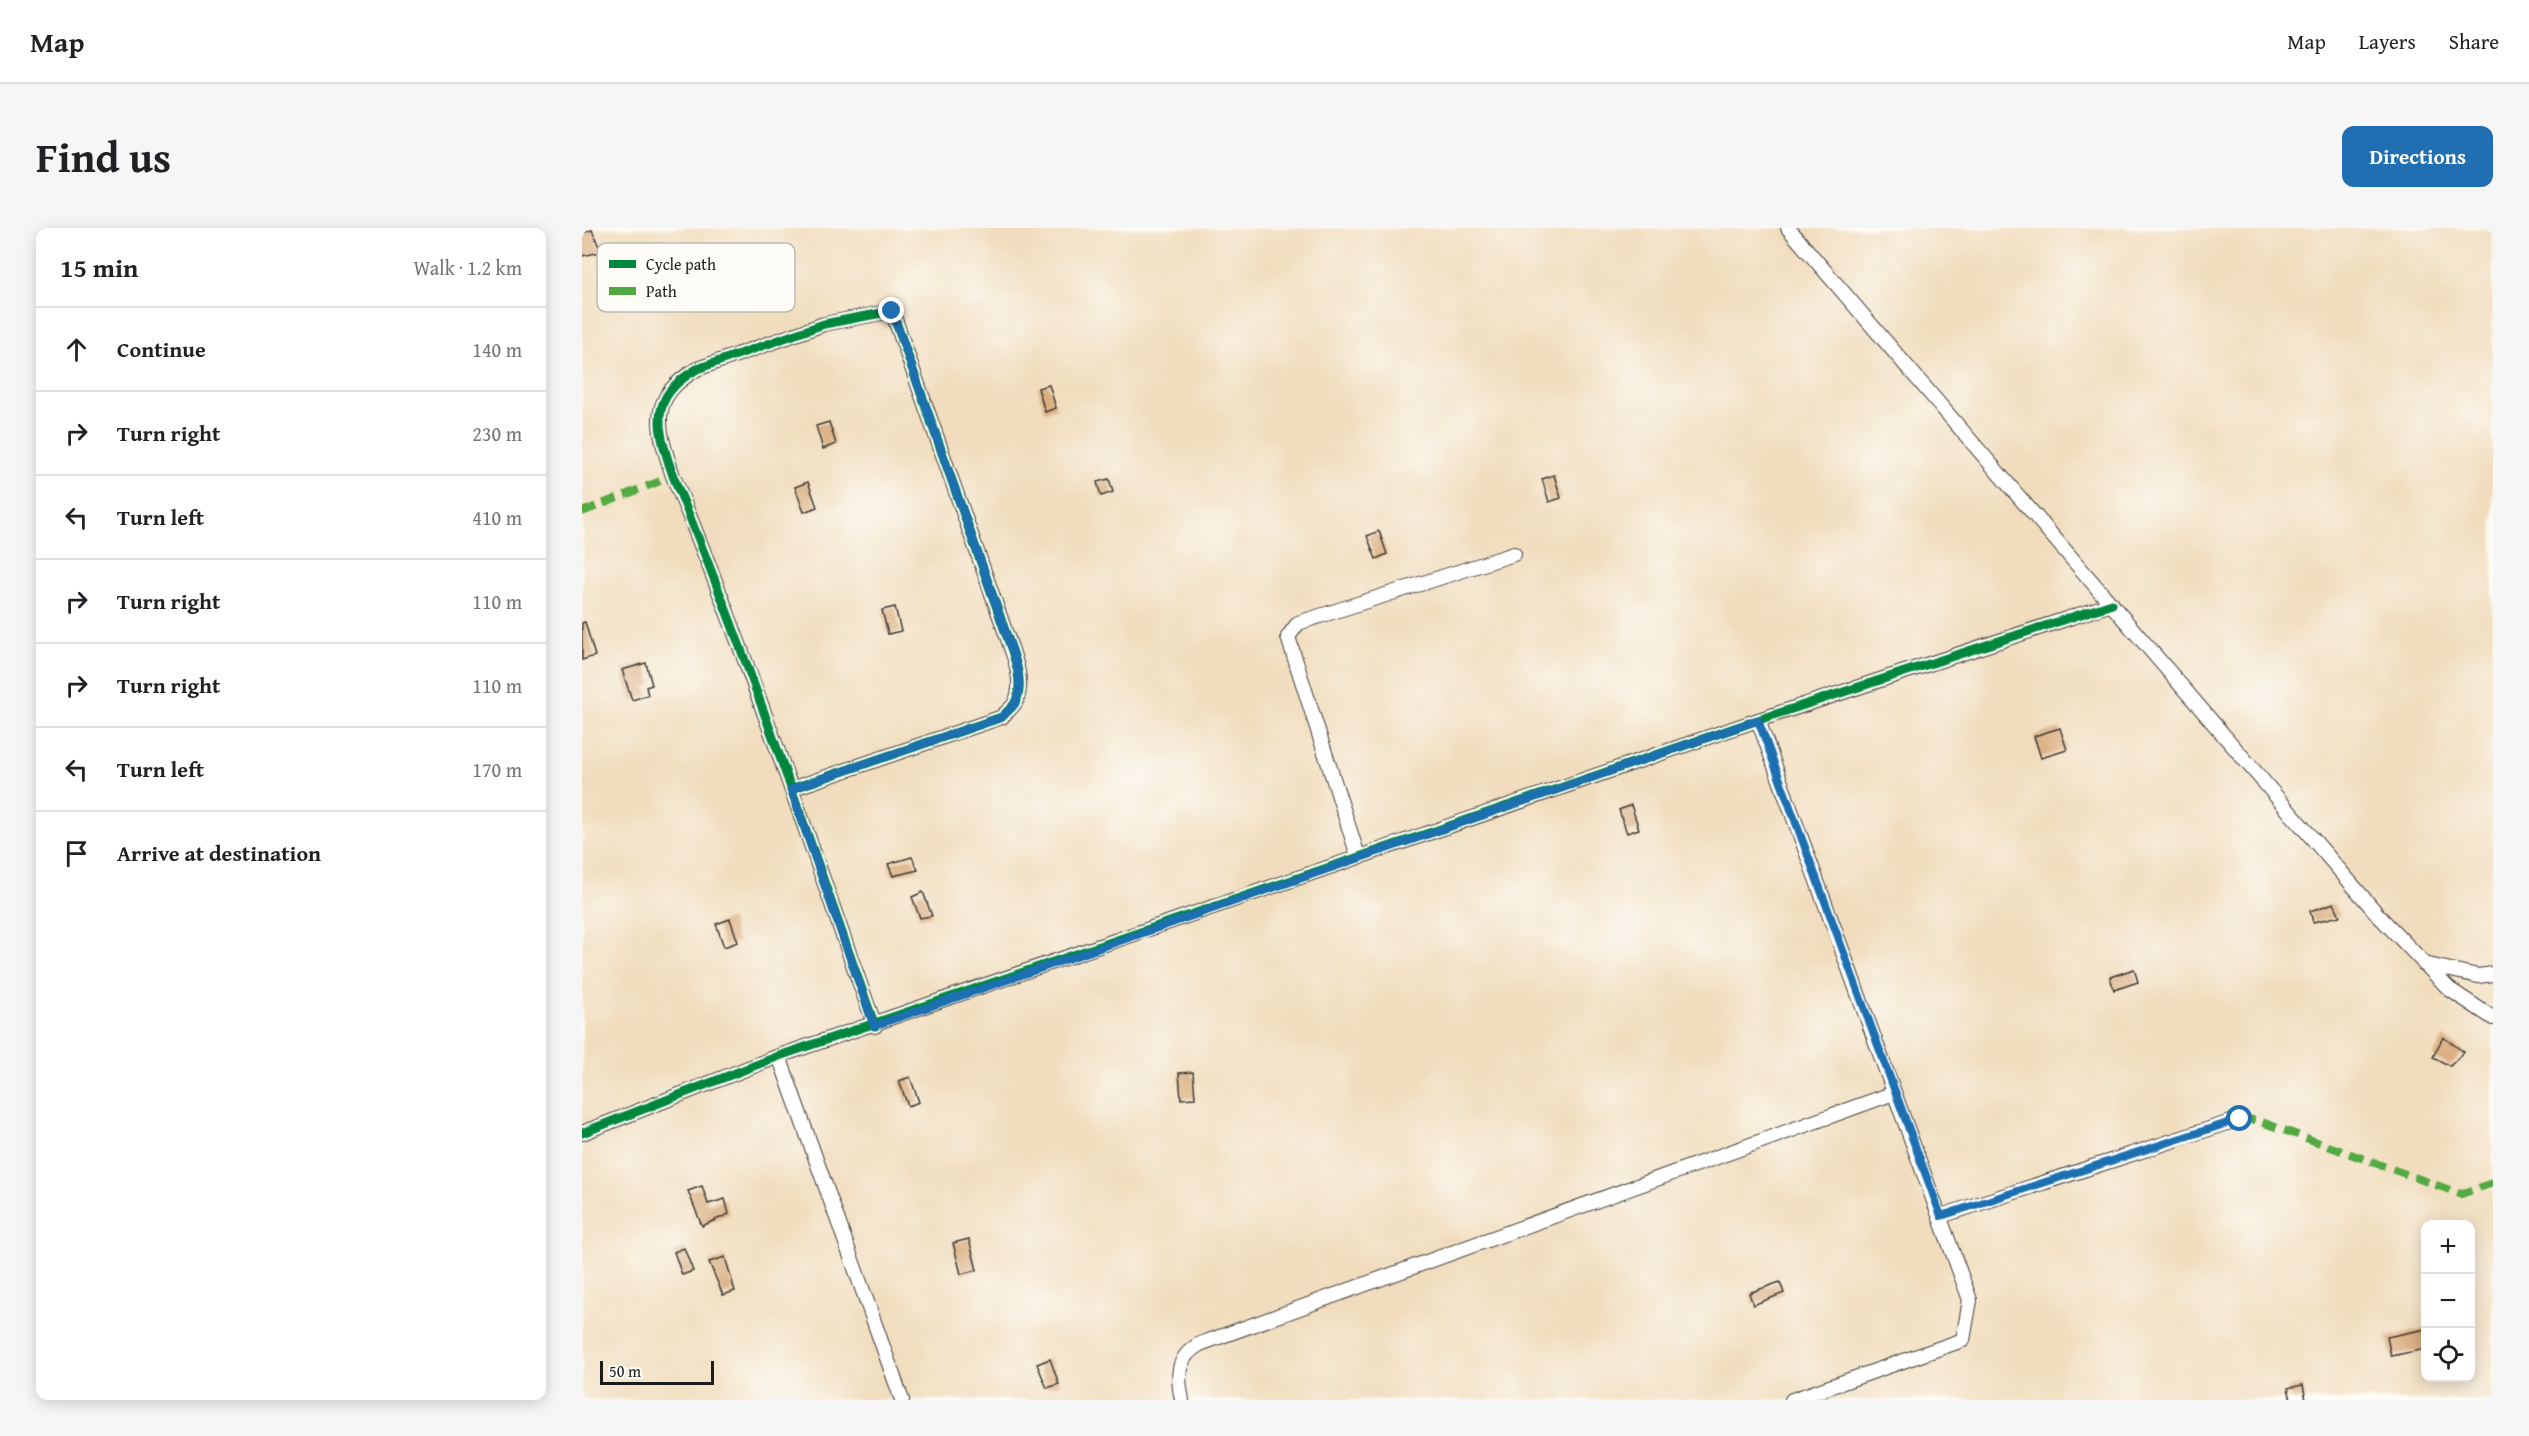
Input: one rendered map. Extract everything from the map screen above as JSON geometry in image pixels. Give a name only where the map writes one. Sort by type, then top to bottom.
[{"type":"street","points":[[1788,228],[2379,916],[2449,989],[2493,1018]]},
{"type":"street","points":[[791,789],[1002,717],[1015,703],[1019,689],[1018,675],[1003,625],[892,311],[824,324],[697,369],[678,380],[665,395],[658,415],[663,447],[673,476],[703,548],[874,1026]]},
{"type":"street","points":[[1358,856],[1288,637],[1298,622],[1514,554]]},
{"type":"street","points":[[582,1133],[779,1056],[874,1026],[1358,856],[1758,720],[2112,604]]},
{"type":"street","points":[[1758,720],[1970,1300],[1962,1340],[1792,1400]]},
{"type":"street","points":[[2424,964],[2478,976],[2493,974]]},
{"type":"street","points":[[779,1056],[902,1400]]},
{"type":"street","points":[[1182,1400],[1178,1384],[1180,1365],[1192,1349],[1200,1344],[1894,1093]]},
{"type":"street","points":[[1941,1216],[2240,1119]]},
{"type":"building","points":[[592,230],[597,243],[597,253],[582,256],[582,233]]},
{"type":"building","points":[[1049,385],[1056,408],[1045,412],[1038,388]]},
{"type":"building","points":[[829,422],[836,444],[823,449],[816,426]]},
{"type":"building","points":[[1554,475],[1561,498],[1549,502],[1542,479]]},
{"type":"building","points":[[1109,479],[1113,492],[1101,496],[1097,482]]},
{"type":"building","points":[[808,482],[817,507],[804,512],[795,487]]},
{"type":"building","points":[[1379,531],[1387,554],[1376,559],[1367,536]]},
{"type":"building","points":[[895,607],[901,631],[888,634],[882,610]]},
{"type":"building","points":[[585,622],[595,656],[582,660],[582,623]]},
{"type":"building","points":[[646,663],[652,685],[646,687],[648,695],[632,700],[622,670]]},
{"type":"building","points":[[2060,728],[2067,750],[2041,758],[2034,736]]},
{"type":"building","points":[[1631,805],[1639,829],[1627,833],[1619,810]]},
{"type":"building","points":[[912,857],[918,870],[893,876],[888,864]]},
{"type":"building","points":[[923,892],[932,916],[920,918],[912,897]]},
{"type":"building","points":[[2334,903],[2340,916],[2313,922],[2310,911]]},
{"type":"building","points":[[730,919],[738,942],[724,947],[716,924]]},
{"type":"building","points":[[2134,969],[2138,982],[2114,990],[2110,977]]},
{"type":"building","points":[[2443,1037],[2464,1052],[2450,1066],[2433,1057]]},
{"type":"building","points":[[1193,1072],[1195,1098],[1181,1099],[1179,1073]]},
{"type":"building","points":[[910,1077],[919,1102],[908,1106],[899,1081]]},
{"type":"building","points":[[702,1186],[708,1204],[725,1199],[729,1214],[702,1226],[688,1191]]},
{"type":"building","points":[[969,1239],[977,1270],[961,1274],[953,1243]]},
{"type":"building","points":[[684,1248],[693,1271],[682,1275],[674,1252]]},
{"type":"building","points":[[725,1257],[735,1291],[723,1295],[709,1262]]},
{"type":"building","points":[[1780,1282],[1784,1293],[1753,1305],[1749,1293]]},
{"type":"building","points":[[2421,1330],[2421,1350],[2391,1356],[2387,1337]]},
{"type":"building","points":[[1050,1359],[1059,1384],[1047,1388],[1037,1364]]},
{"type":"building","points":[[2303,1385],[2306,1400],[2291,1400],[2288,1388]]},
{"type":"marked path","points":[[582,512],[673,476]]},
{"type":"marked path","points":[[2240,1119],[2256,1120],[2461,1194],[2493,1183]]},
{"type":"cycle path","points":[[791,789],[1002,717],[1014,705],[1018,694],[1018,674],[1013,653],[892,311],[824,324],[697,369],[670,391],[663,403],[660,415],[663,443],[673,476],[727,612],[875,1026]]},
{"type":"cycle path","points":[[582,1133],[779,1056],[1758,720],[2112,604]]},
{"type":"route","points":[[892,311],[1003,625],[1018,675],[1019,689],[1015,703],[1002,717],[791,789],[874,1026],[1358,856],[1758,720],[1941,1216],[2240,1119]]}]
